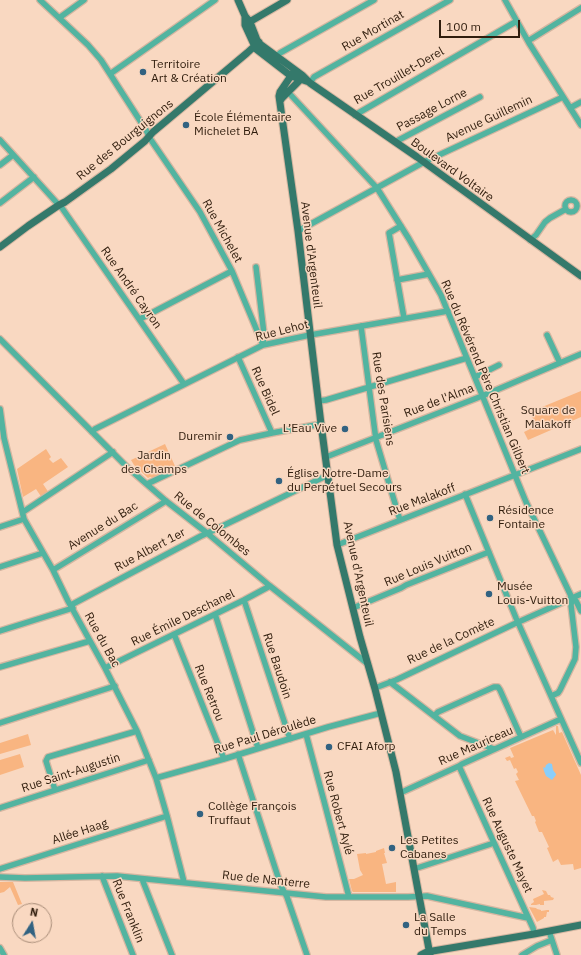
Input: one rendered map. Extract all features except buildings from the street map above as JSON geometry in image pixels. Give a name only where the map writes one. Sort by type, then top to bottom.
[{"type":"main road","points":[[238,0],[256,44]]},
{"type":"main road","points":[[248,24],[287,0]]},
{"type":"main road","name":"Boulevard Voltaire","points":[[256,44],[257,51],[274,59],[424,162],[581,276]]},
{"type":"main road","name":"Rue des Bourguignons","points":[[0,247],[111,169],[256,44]]},
{"type":"main road","name":"Avenue d'Argenteuil","points":[[293,73],[280,93],[280,101],[338,545],[394,764],[430,954]]},
{"type":"main road","points":[[280,101],[301,77]]},
{"type":"main road","points":[[421,955],[425,953],[430,954],[581,925]]},
{"type":"street","name":"Rue Michelet","points":[[40,0],[88,45],[101,60],[149,136],[200,212],[232,271],[263,345]]},
{"type":"street","points":[[59,18],[84,0]]},
{"type":"street","points":[[110,74],[214,0]]},
{"type":"street","points":[[274,59],[283,51],[374,0]]},
{"type":"street","name":"Rue Mortinat","points":[[310,83],[314,77],[450,0]]},
{"type":"street","points":[[505,0],[528,41],[581,125]]},
{"type":"street","points":[[528,41],[581,8]]},
{"type":"street","name":"Rue Trouillet-Derel","points":[[355,115],[517,21]]},
{"type":"street","name":"Rue du Révérend Père Christian Gilbert","points":[[288,92],[377,188],[441,295],[533,517],[572,598],[576,601],[581,611]]},
{"type":"street","name":"Passage Lorne","points":[[395,142],[480,97]]},
{"type":"street","name":"Avenue Guillemin","points":[[298,231],[424,162],[563,97]]},
{"type":"street","points":[[570,108],[581,102]]},
{"type":"street","name":"Rue André Cayron","points":[[0,140],[62,208],[184,384]]},
{"type":"street","points":[[0,165],[13,155]]},
{"type":"street","points":[[0,203],[34,177]]},
{"type":"street","points":[[530,240],[550,218],[566,209],[570,212],[575,211],[578,202]]},
{"type":"street","points":[[401,226],[389,233],[404,318]]},
{"type":"street","points":[[256,267],[264,334],[263,345]]},
{"type":"street","points":[[140,319],[232,271]]},
{"type":"street","points":[[397,280],[429,274]]},
{"type":"street","name":"Rue Lehot","points":[[92,432],[95,429],[263,345],[310,335],[448,311]]},
{"type":"street","name":"Rue des Parisiens","points":[[361,326],[376,437],[400,520]]},
{"type":"street","points":[[547,335],[560,363]]},
{"type":"street","name":"Rue de Colombes","points":[[0,339],[127,467],[166,501],[368,664]]},
{"type":"street","name":"Rue de l'Alma","points":[[326,457],[482,396],[581,354]]},
{"type":"street","name":"Rue Bidel","points":[[238,357],[272,433]]},
{"type":"street","points":[[318,401],[326,400],[467,358]]},
{"type":"street","points":[[475,377],[499,365]]},
{"type":"street","name":"Rue du Bac","points":[[0,409],[2,440],[24,519],[115,686],[137,731],[156,778],[184,882]]},
{"type":"street","points":[[147,484],[240,440],[321,424]]},
{"type":"street","name":"Rue Malakoff","points":[[338,545],[581,449]]},
{"type":"street","points":[[23,512],[113,452]]},
{"type":"street","name":"Rue Albert 1er","points":[[0,631],[72,606],[207,533],[328,475]]},
{"type":"street","points":[[465,494],[518,622],[581,762]]},
{"type":"street","name":"Avenue du Bac","points":[[52,570],[166,501]]},
{"type":"street","points":[[0,527],[24,519]]},
{"type":"street","name":"Rue Louis Vuitton","points":[[353,608],[489,552]]},
{"type":"street","points":[[0,567],[43,553]]},
{"type":"street","name":"Rue Émile Deschanel","points":[[105,668],[270,586]]},
{"type":"street","name":"Rue de la Comète","points":[[375,688],[581,594]]},
{"type":"street","points":[[551,696],[558,693],[560,690],[575,659],[576,647],[571,605],[572,598]]},
{"type":"street","name":"Rue Baudoin","points":[[244,600],[290,739]]},
{"type":"street","points":[[215,614],[258,748]]},
{"type":"street","name":"Rue Retrou","points":[[174,634],[224,759]]},
{"type":"street","points":[[0,667],[90,641]]},
{"type":"street","points":[[390,682],[460,736],[494,749]]},
{"type":"street","points":[[0,723],[115,686]]},
{"type":"street","points":[[434,716],[438,712],[494,687],[498,687],[521,737]]},
{"type":"street","name":"Rue Paul Déroulède","points":[[156,778],[381,713]]},
{"type":"street","name":"Rue Mauriceau","points":[[400,792],[561,719]]},
{"type":"street","points":[[55,790],[46,761],[48,757],[137,731]]},
{"type":"street","name":"Rue Robert Aylé","points":[[306,734],[349,897]]},
{"type":"street","points":[[238,754],[281,886],[287,897],[307,955]]},
{"type":"street","name":"Rue Saint-Augustin","points":[[0,808],[149,760]]},
{"type":"street","name":"Rue Auguste Mayet","points":[[459,766],[533,928],[534,934]]},
{"type":"street","name":"Allée Haag","points":[[0,869],[167,816]]},
{"type":"street","points":[[414,869],[494,843]]},
{"type":"street","name":"Rue Franklin","points":[[102,876],[134,955]]},
{"type":"street","name":"Rue de Nanterre","points":[[0,877],[25,878],[118,876],[320,896],[408,898],[430,896],[528,918]]},
{"type":"street","points":[[142,878],[172,955]]},
{"type":"street","points":[[549,932],[557,955]]},
{"type":"street","points":[[522,955],[537,946],[552,940]]},
{"type":"street","points":[[0,948],[4,955]]},
{"type":"green space","name":"Square de Malakoff","points":[[581,391],[581,417],[528,440],[524,432],[536,426],[530,412]]},
{"type":"green space","name":"Jardin des Champs","points":[[165,444],[175,466],[153,478],[148,478],[134,465],[131,460]]},
{"type":"green space","points":[[46,449],[51,457],[49,459],[53,463],[61,458],[68,467],[43,484],[49,493],[42,498],[36,489],[23,497],[17,469]]},
{"type":"green space","points":[[556,726],[558,726],[559,733],[562,732],[581,775],[581,868],[574,870],[573,864],[561,865],[558,859],[553,862],[547,848],[549,847],[542,832],[539,832],[534,816],[532,816],[515,781],[519,780],[516,774],[518,772],[516,768],[514,769],[510,760],[507,761],[505,758],[510,756],[511,758],[514,757],[510,748],[553,730],[556,735]]},
{"type":"green space","points":[[28,734],[31,745],[0,754],[0,743]]},
{"type":"green space","points":[[20,754],[24,767],[0,775],[0,760]]},
{"type":"green space","points":[[384,848],[387,863],[382,864],[386,884],[396,882],[396,892],[353,892],[349,879],[354,879],[363,875],[360,870],[357,854],[376,852]]},
{"type":"green space","points":[[0,882],[13,882],[22,903],[17,903],[10,887],[4,892],[0,893]]},
{"type":"green space","points":[[542,890],[546,891],[548,895],[554,898],[553,900],[544,901],[544,905],[531,905],[534,902],[533,899],[544,894]]},
{"type":"green space","points":[[529,907],[536,908],[541,911],[549,910],[549,912],[547,912],[546,917],[537,922]]},
{"type":"water","points":[[549,763],[552,764],[553,770],[556,774],[552,780],[546,776],[543,767],[545,768]]},
{"type":"place","name":"Territoire Art & Création","points":[[143,72]]},
{"type":"place","name":"École Élémentaire Michelet BA","points":[[186,125]]},
{"type":"place","name":"L’Eau Vive","points":[[345,429]]},
{"type":"place","name":"Duremir","points":[[230,437]]},
{"type":"place","name":"Église Notre-Dame du Perpétuel Secours","points":[[279,481]]},
{"type":"place","name":"Résidence Fontaine","points":[[490,518]]},
{"type":"place","name":"Musée Louis-Vuitton","points":[[489,594]]},
{"type":"place","name":"CFAI Aforp","points":[[329,747]]},
{"type":"place","name":"Collège François Truffaut","points":[[200,814]]},
{"type":"place","name":"Les Petites Cabanes","points":[[392,848]]},
{"type":"place","name":"La Salle du Temps","points":[[406,925]]}]
